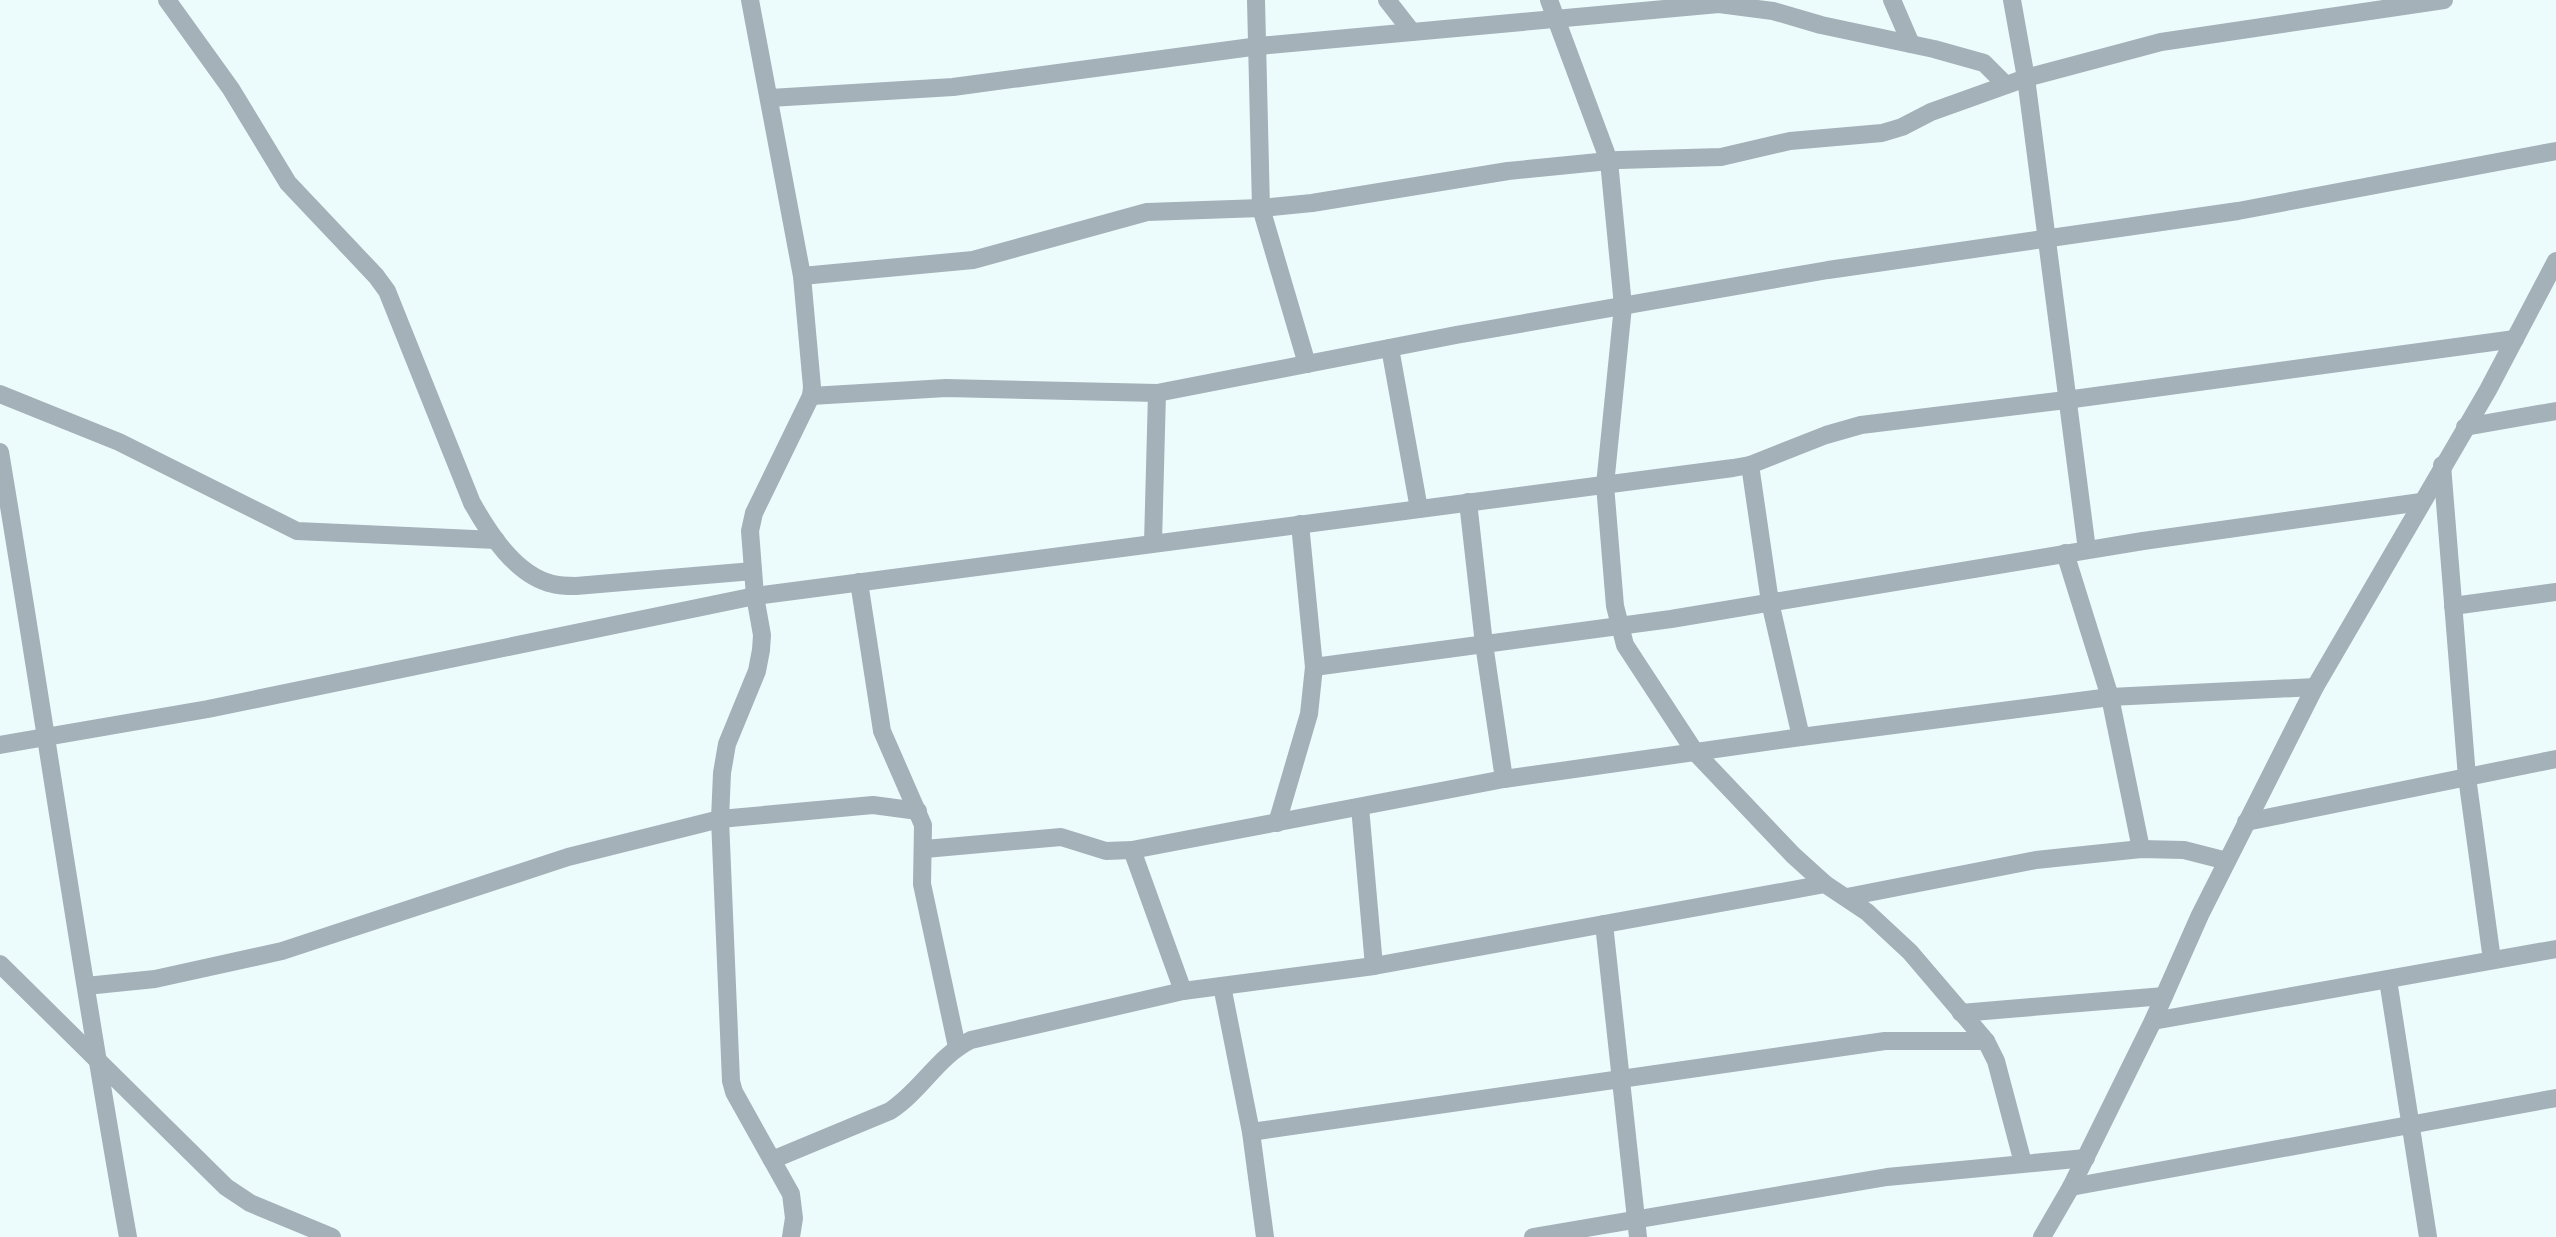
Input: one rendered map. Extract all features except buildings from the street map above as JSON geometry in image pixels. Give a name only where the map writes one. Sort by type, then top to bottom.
[{"type":"street","points":[[167,0],[231,89],[284,178],[376,276],[387,291],[472,503],[496,540],[528,573],[552,584],[586,586],[753,571]]},
{"type":"street","points":[[750,0],[802,276],[811,396],[754,513],[750,531],[755,596],[762,634],[759,662],[727,744],[722,773],[720,819],[731,1082],[734,1092],[791,1194],[794,1218],[791,1237]]},
{"type":"street","points":[[1257,0],[1261,208],[1307,364]]},
{"type":"street","points":[[1387,0],[1413,32]]},
{"type":"street","points":[[1549,0],[1609,161],[1623,306],[1605,485],[1618,626],[1630,654],[1695,752],[1780,842],[1825,884],[1847,897],[1910,952],[1986,1041],[1996,1061],[2023,1163]]},
{"type":"street","points":[[1892,0],[1911,44]]},
{"type":"street","points":[[2012,0],[2025,78],[2087,550]]},
{"type":"street","points":[[802,276],[974,260],[1147,212],[1261,208],[1334,201],[1508,171],[1609,161],[1720,157],[1790,141],[1882,133],[2025,78],[2161,42],[2202,34],[2444,0]]},
{"type":"street","points":[[770,98],[953,87],[1259,46],[1730,4],[1773,11],[1821,25],[1911,44],[1984,63],[2006,85]]},
{"type":"street","points":[[811,396],[946,388],[1158,393],[1390,348],[1828,270],[2259,207],[2556,151]]},
{"type":"street","points":[[2042,1237],[2071,1187],[2246,822],[2315,687],[2516,339],[2556,261]]},
{"type":"street","points":[[0,745],[208,709],[755,596],[1750,465],[1826,435],[1861,425],[2066,400],[2516,339]]},
{"type":"street","points":[[1390,348],[1419,509]]},
{"type":"street","points":[[1152,543],[1158,393]]},
{"type":"street","points":[[0,394],[119,442],[297,531],[496,540]]},
{"type":"street","points":[[2465,426],[2556,411]]},
{"type":"street","points":[[0,452],[48,737],[96,1056],[128,1237]]},
{"type":"street","points":[[1750,465],[1770,602],[1801,737]]},
{"type":"street","points":[[2442,465],[2467,777],[2492,960]]},
{"type":"street","points":[[1468,502],[1484,644],[1504,779]]},
{"type":"street","points":[[1314,667],[1618,626],[2087,550],[2421,502]]},
{"type":"street","points":[[1277,823],[1309,714],[1314,667],[1300,524]]},
{"type":"street","points":[[2065,554],[2110,697],[2140,849]]},
{"type":"street","points":[[859,582],[880,724],[923,825],[925,849],[922,884],[957,1047]]},
{"type":"street","points":[[2453,606],[2556,592]]},
{"type":"street","points":[[925,849],[1061,837],[1106,851],[1132,850],[1504,779],[1801,737],[2110,697],[2315,687]]},
{"type":"street","points":[[2246,822],[2556,759]]},
{"type":"street","points":[[86,986],[155,979],[282,951],[557,861],[720,819],[873,805],[918,811]]},
{"type":"street","points":[[1360,807],[1374,966]]},
{"type":"street","points":[[1847,897],[2036,860],[2140,849],[2184,850],[2227,861]]},
{"type":"street","points":[[1132,850],[1183,990]]},
{"type":"street","points":[[772,1160],[890,1111],[906,1101],[957,1047],[971,1040],[1183,990],[1374,966],[1825,884]]},
{"type":"street","points":[[1604,924],[1623,1080],[1638,1237]]},
{"type":"street","points":[[2152,1021],[2556,949]]},
{"type":"street","points":[[0,964],[96,1056],[226,1187],[250,1203],[332,1237]]},
{"type":"street","points":[[2388,980],[2413,1126],[2428,1237]]},
{"type":"street","points":[[1222,986],[1251,1132],[1265,1237]]},
{"type":"street","points":[[1961,1013],[2164,996]]},
{"type":"street","points":[[1251,1132],[1884,1041],[1986,1041]]},
{"type":"street","points":[[2071,1187],[2556,1098]]},
{"type":"street","points":[[1533,1237],[1887,1177],[2085,1158]]}]
